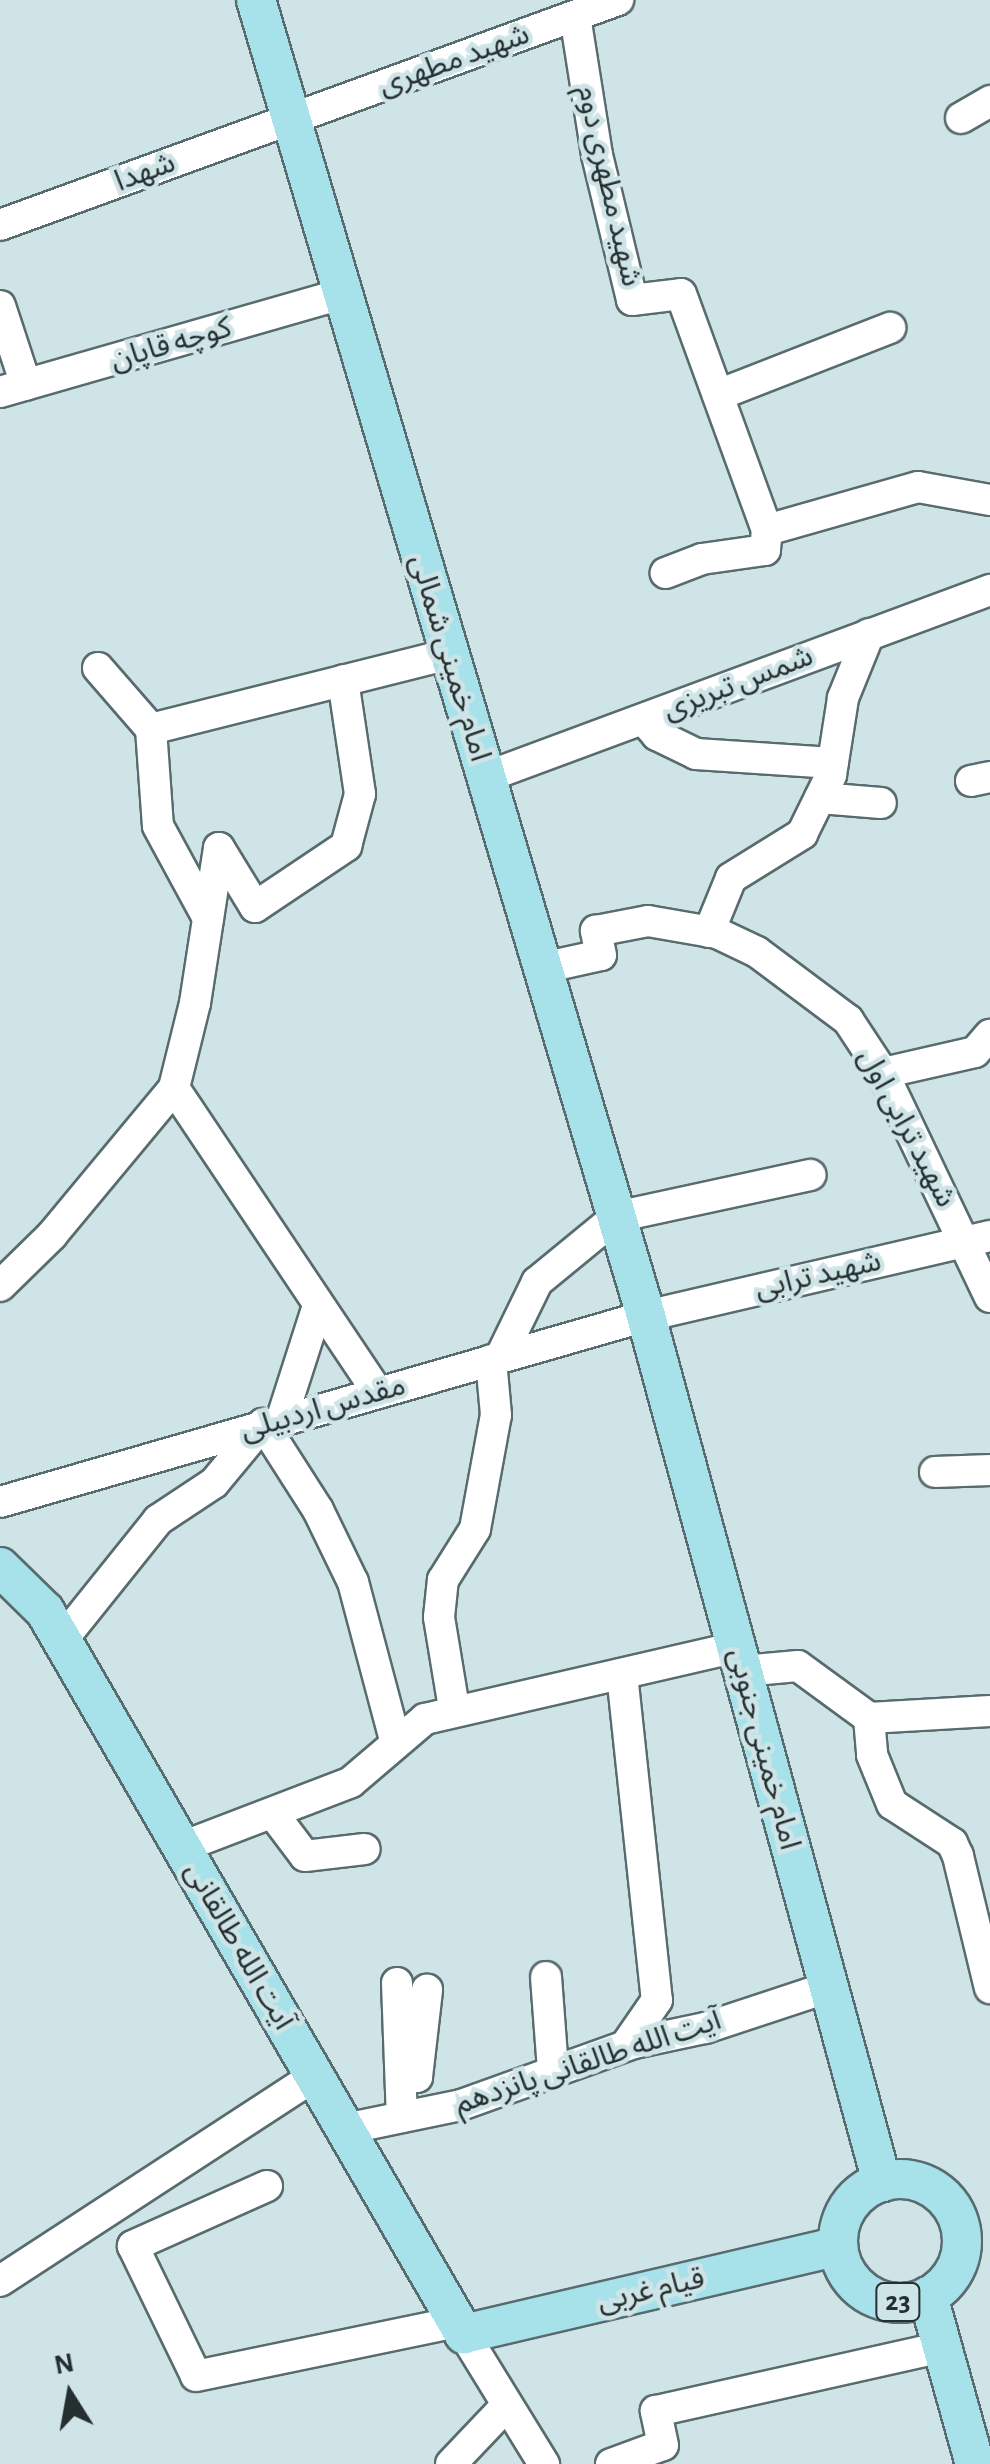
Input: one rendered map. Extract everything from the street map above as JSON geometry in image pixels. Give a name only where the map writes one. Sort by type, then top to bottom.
[{"type":"main road","name":"امام خمینی شمالی","points":[[256,0],[646,1316]]},
{"type":"main road","name":"امام خمینی جنوبی","points":[[646,1316],[882,2182]]},
{"type":"main road","name":"آیت الله طالقانی","points":[[0,1568],[46,1612],[460,2328]]},
{"type":"main road","name":"23","points":[[838,2246],[843,2266],[870,2295],[909,2302],[928,2296],[956,2268],[976,2225],[923,2183],[882,2182]]},
{"type":"main road","points":[[838,2246],[848,2206],[882,2182]]},
{"type":"main road","name":"قیام غربی","points":[[460,2328],[838,2246]]},
{"type":"main road","name":"23","points":[[928,2296],[975,2464]]},
{"type":"street","name":"شهید مطهری","points":[[290,119],[618,0]]},
{"type":"street","name":"شهید مطهری دوم","points":[[575,16],[596,155],[632,300],[681,294],[767,530]]},
{"type":"street","points":[[960,118],[990,101]]},
{"type":"street","name":"شهدا","points":[[0,226],[290,119]]},
{"type":"street","name":"کوچه قاپان","points":[[13,388],[342,294]]},
{"type":"street","points":[[0,306],[13,388]]},
{"type":"street","points":[[718,396],[890,328]]},
{"type":"street","points":[[666,573],[702,559],[765,550],[767,530],[918,486],[990,500]]},
{"type":"street","name":"شمس تبریزی","points":[[486,777],[990,590]]},
{"type":"street","points":[[709,932],[731,878],[802,834],[832,764],[843,698],[868,634]]},
{"type":"street","points":[[151,729],[449,654]]},
{"type":"street","points":[[98,668],[151,729],[158,826],[208,918]]},
{"type":"street","points":[[0,1286],[52,1236],[174,1088],[218,848],[255,907],[346,846],[360,794],[343,680]]},
{"type":"street","points":[[644,720],[657,735],[696,754],[832,764]]},
{"type":"street","points":[[820,798],[881,802]]},
{"type":"street","name":"شهید ترابی اول","points":[[542,968],[601,954],[596,931],[648,922],[709,932],[757,952],[848,1020],[978,1238],[990,1296]]},
{"type":"street","points":[[883,1073],[974,1052],[990,1035]]},
{"type":"street","points":[[174,1088],[317,1309],[378,1393]]},
{"type":"street","points":[[454,1708],[438,1617],[444,1580],[476,1530],[496,1415],[496,1359],[537,1282],[616,1216],[811,1176]]},
{"type":"street","name":"شهید ترابی","points":[[646,1316],[978,1238]]},
{"type":"street","points":[[62,1640],[158,1520],[214,1482],[272,1422],[317,1309]]},
{"type":"street","name":"مقدس اردبیلی","points":[[0,1502],[646,1316]]},
{"type":"street","points":[[272,1422],[353,1582],[395,1740]]},
{"type":"street","points":[[936,1472],[990,1470]]},
{"type":"street","points":[[182,1848],[274,1816],[351,1782],[395,1740],[454,1708],[622,1674],[739,1659],[798,1666],[869,1718],[990,1711]]},
{"type":"street","points":[[622,1674],[657,2000],[626,2045]]},
{"type":"street","points":[[869,1718],[872,1755],[892,1804],[952,1843],[978,1892],[990,1988]]},
{"type":"street","points":[[274,1816],[306,1856],[365,1849]]},
{"type":"street","points":[[546,1976],[553,2070]]},
{"type":"street","points":[[402,2117],[401,2078],[412,1987]]},
{"type":"street","name":"آیت الله طالقانی پانزدهم","points":[[345,2129],[461,2105],[626,2045],[829,1987]]},
{"type":"street","points":[[0,2282],[314,2076]]},
{"type":"street","points":[[267,2186],[132,2246],[196,2376],[460,2328],[544,2464]]},
{"type":"street","points":[[611,2464],[663,2445],[656,2411],[942,2346]]},
{"type":"street","points":[[451,2464],[507,2405]]}]
